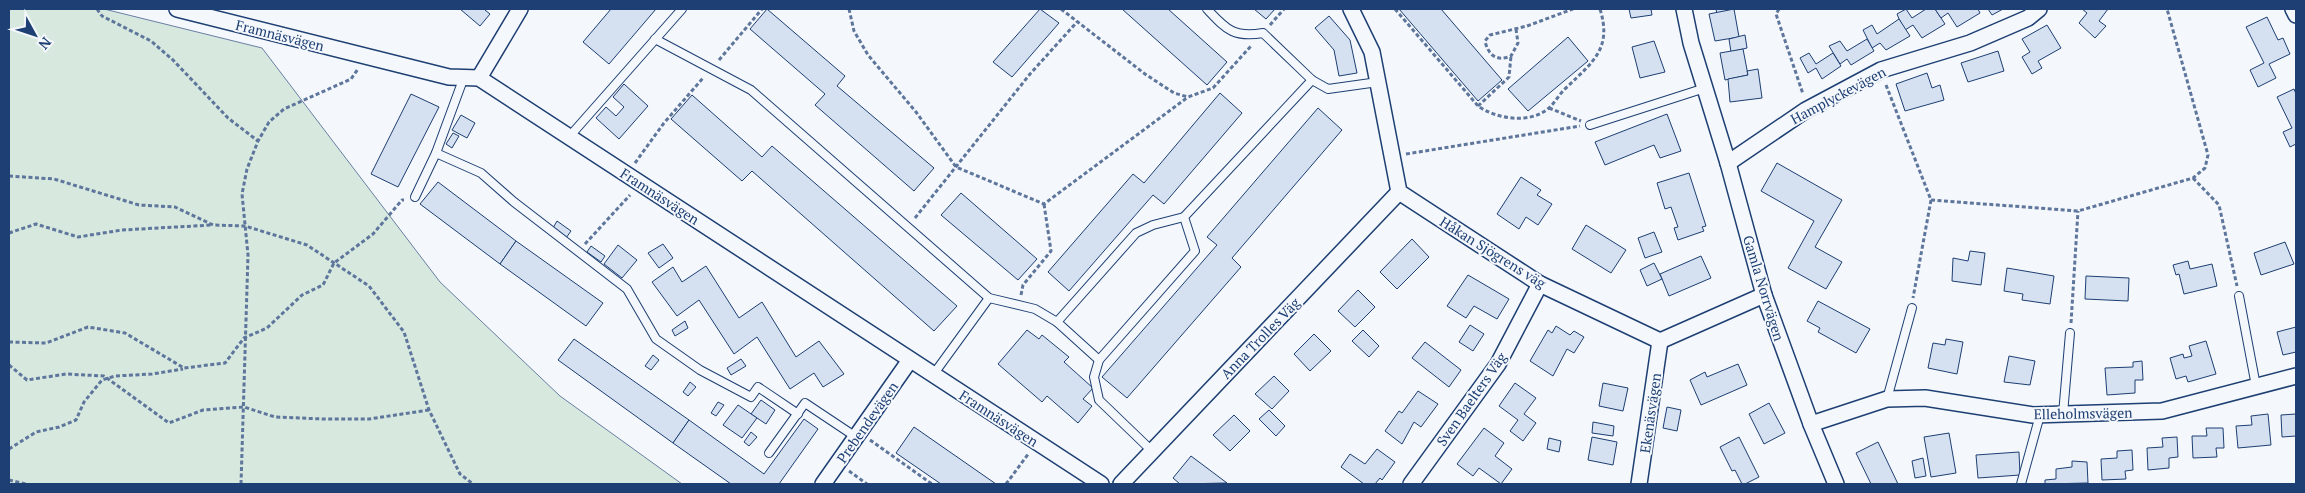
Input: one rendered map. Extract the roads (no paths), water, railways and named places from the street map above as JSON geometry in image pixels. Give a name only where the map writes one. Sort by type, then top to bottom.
[{"type":"street","name":"Framnäsvägen","points":[[177,9],[449,77],[472,78],[569,137],[1101,484]]},
{"type":"street","points":[[472,78],[520,9]]},
{"type":"street","points":[[1351,9],[1372,52],[1399,192]]},
{"type":"street","name":"Gamla Norrvägen","points":[[1684,9],[1691,43],[1728,163],[1764,295],[1811,424],[1836,484]]},
{"type":"street","name":"Hamplyckevägen","points":[[1728,163],[1806,110],[1880,70],[1970,42],[2028,18],[2039,9]]},
{"type":"street","points":[[2294,9],[2296,15]]},
{"type":"street","name":"Håkan Sjögrens väg","points":[[1399,192],[1540,284],[1660,341]]},
{"type":"street","name":"Anna Trolles Väg","points":[[1121,484],[1399,192]]},
{"type":"street","name":"Sven Baelters Väg","points":[[1411,484],[1498,364],[1540,284]]},
{"type":"street","points":[[1660,341],[1764,295]]},
{"type":"street","name":"Ekenäsvägen","points":[[1639,484],[1660,341]]},
{"type":"street","name":"Prebendevägen","points":[[823,484],[910,360]]},
{"type":"street","name":"Elleholmsvägen","points":[[1811,424],[1886,399],[1925,398],[2040,414],[2162,411],[2296,376]]},
{"type":"lane","points":[[569,137],[682,9]]},
{"type":"lane","points":[[1207,9],[1227,30],[1251,35],[1263,33],[1312,80],[1328,89],[1378,82]]},
{"type":"lane","points":[[655,39],[751,90],[989,298],[1035,309],[1057,322],[1100,360]]},
{"type":"lane","points":[[415,197],[472,78]]},
{"type":"lane","points":[[1057,322],[1136,234],[1153,225],[1184,217],[1312,80]]},
{"type":"lane","points":[[1590,125],[1705,88]]},
{"type":"lane","points":[[436,153],[481,174],[627,290],[656,339],[700,370],[751,397],[758,387],[798,414]]},
{"type":"lane","points":[[1152,451],[1099,400],[1094,376],[1100,360],[1195,251],[1184,217]]},
{"type":"lane","points":[[2239,296],[2256,386]]},
{"type":"lane","points":[[933,375],[989,298]]},
{"type":"lane","points":[[1886,399],[1912,308]]},
{"type":"lane","points":[[2063,414],[2070,333]]},
{"type":"lane","points":[[769,454],[805,403],[858,435]]},
{"type":"lane","points":[[2022,484],[2040,414]]}]
